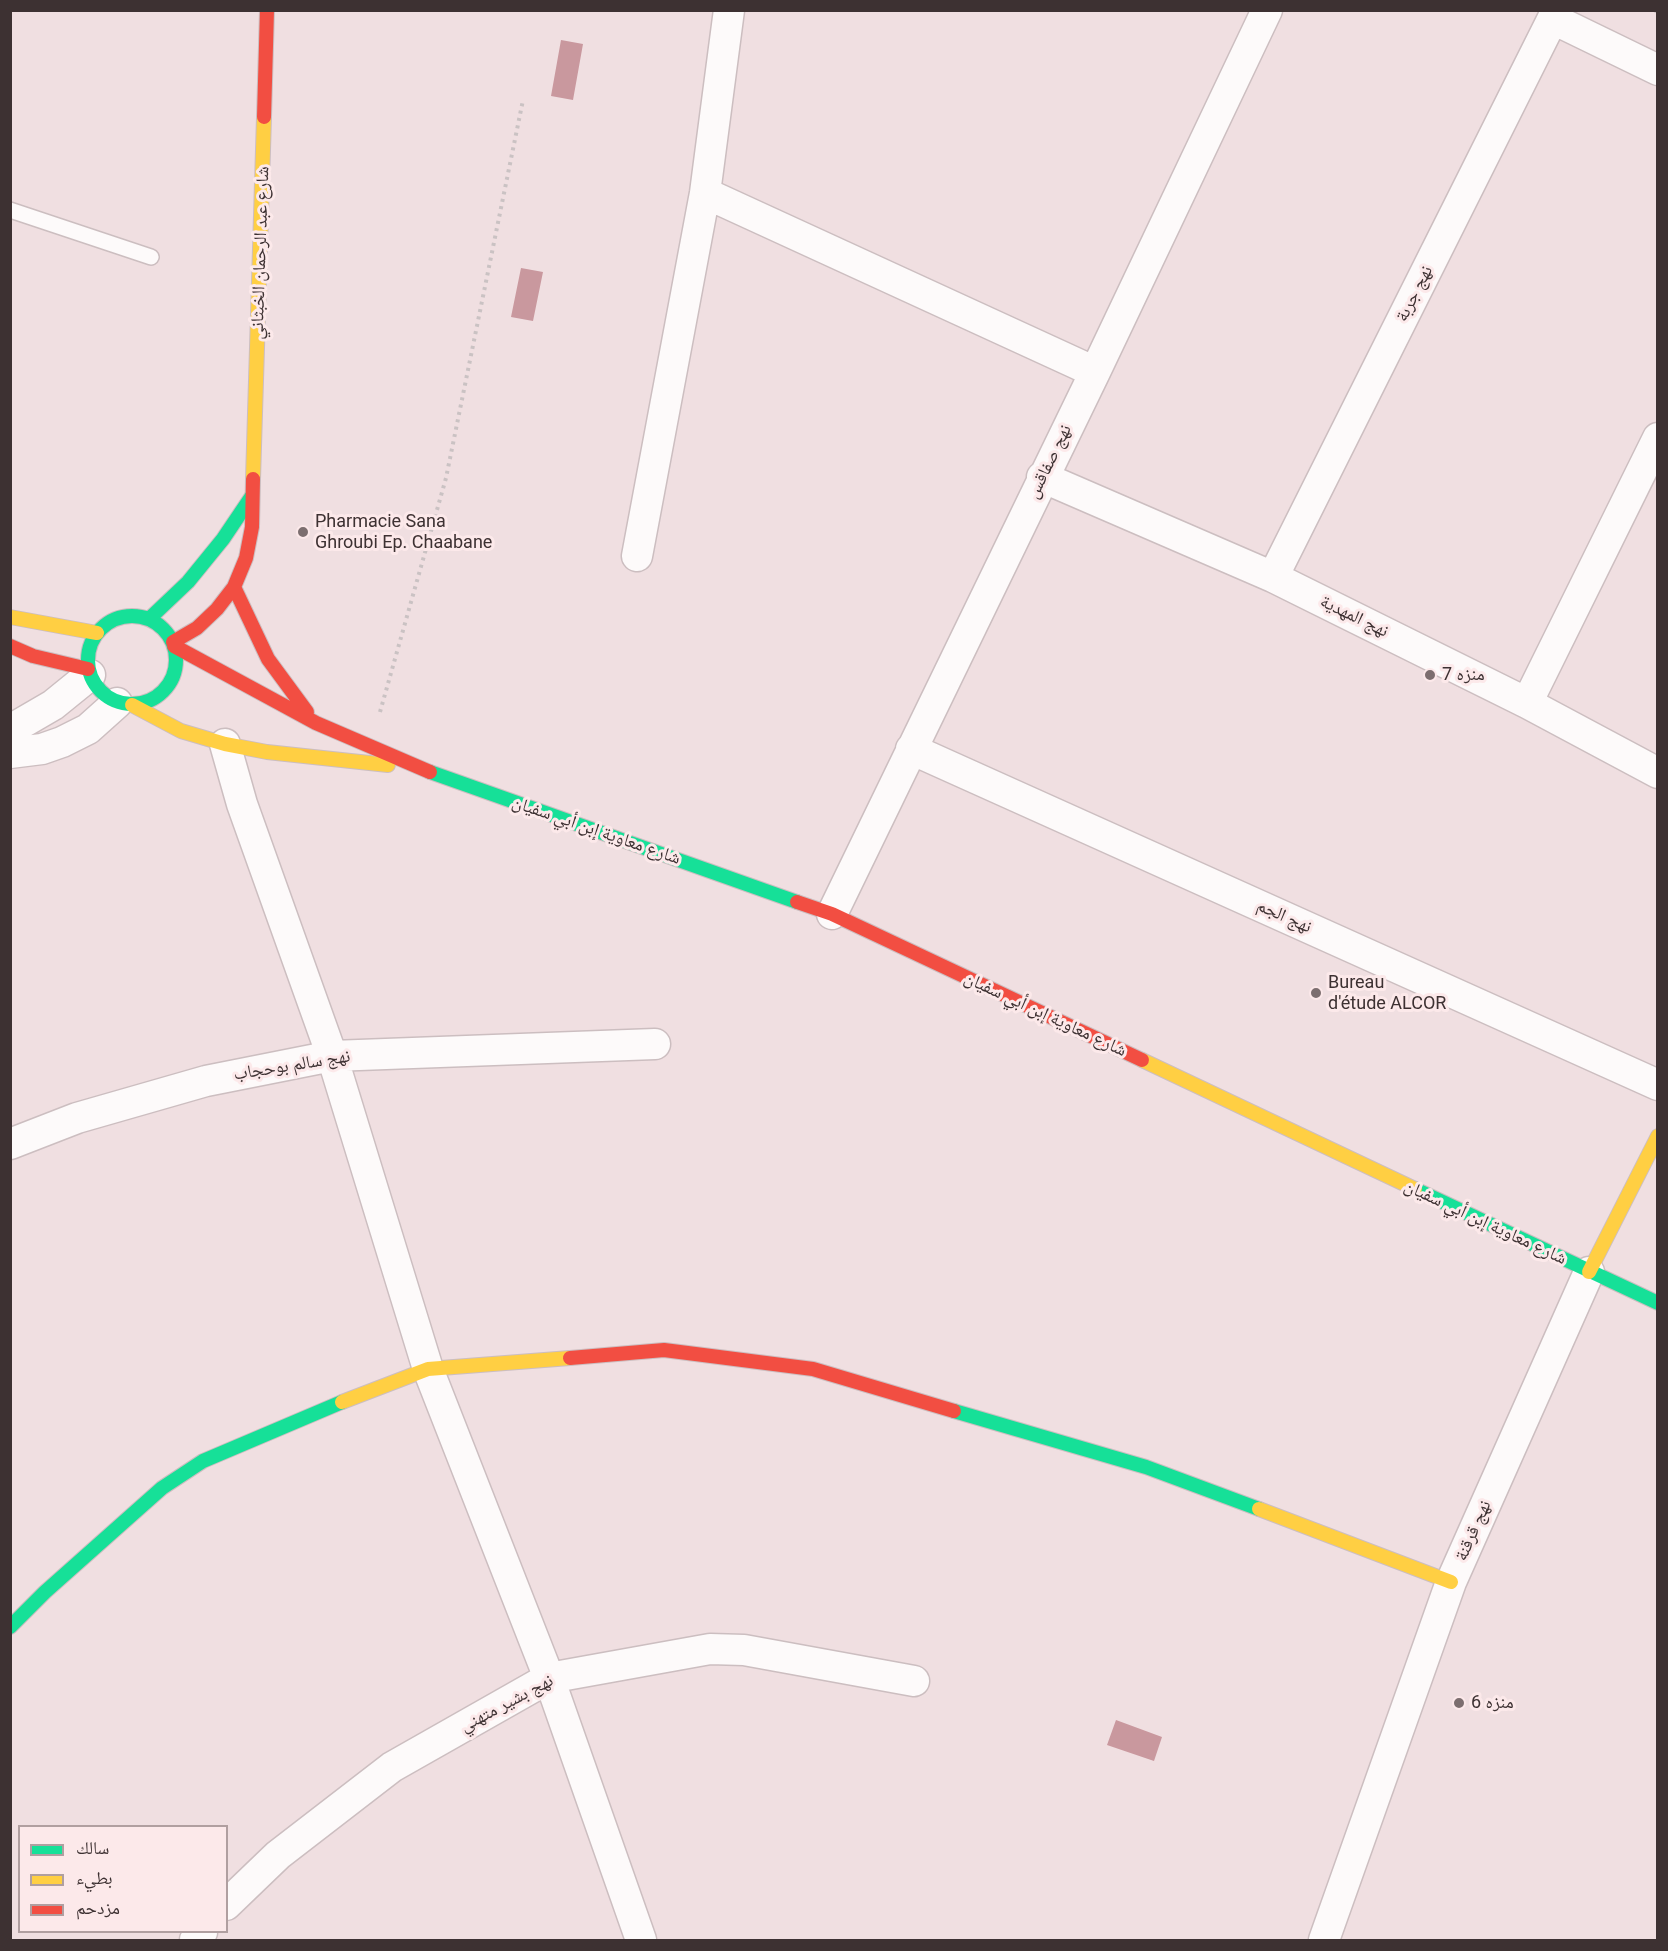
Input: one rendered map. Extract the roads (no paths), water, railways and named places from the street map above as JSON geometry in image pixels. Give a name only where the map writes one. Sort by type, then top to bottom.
[{"type":"main road","name":"شارع عبد الرحمان الخبثاني","points":[[174,644],[197,628],[217,609],[234,586],[246,558],[252,527],[261,280],[267,10]]},
{"type":"main road","points":[[10,646],[33,656],[89,672],[88,656],[97,633],[105,625],[126,616],[149,619],[195,573],[223,540],[252,496]]},
{"type":"main road","points":[[234,586],[268,659],[290,692],[316,723]]},
{"type":"main road","points":[[10,617],[97,633]]},
{"type":"main road","name":"شارع معاوية إبن أبي سفيان","points":[[149,619],[167,632],[174,644],[316,723],[417,768],[832,914],[1658,1303]]},
{"type":"main road","points":[[125,704],[146,703],[159,697],[169,687],[175,674],[177,660],[174,644]]},
{"type":"main road","name":"شارع معاوية إبن أبي سفيان","points":[[89,672],[100,691],[181,731],[225,744],[267,752],[417,768]]},
{"type":"main road","name":"نهج قرقنة","points":[[1590,1272],[1658,1136]]},
{"type":"main road","points":[[10,1627],[45,1592],[162,1488],[203,1461],[285,1424],[428,1369],[664,1350],[813,1369],[1146,1467],[1451,1582]]},
{"type":"street","points":[[637,556],[705,193],[729,10]]},
{"type":"street","name":"نهج صفاقس","points":[[832,914],[1042,477],[1095,372],[1267,10]]},
{"type":"street","points":[[1555,15],[1658,70]]},
{"type":"street","name":"نهج جربة","points":[[1273,577],[1555,15]]},
{"type":"street","points":[[705,193],[1095,372]]},
{"type":"street","points":[[1527,703],[1658,438]]},
{"type":"street","name":"نهج المهدية","points":[[1042,477],[1273,577],[1527,703],[1658,773]]},
{"type":"street","points":[[10,730],[52,705],[89,672]]},
{"type":"street","points":[[10,753],[42,749],[62,742],[88,729],[125,704]]},
{"type":"street","points":[[225,744],[242,804],[332,1056],[428,1369],[549,1678],[641,1941]]},
{"type":"street","name":"نهج الجم","points":[[911,749],[1658,1085]]},
{"type":"street","name":"نهج سالم بوحجاب","points":[[10,1144],[77,1118],[206,1081],[332,1056],[655,1044]]},
{"type":"street","name":"نهج قرقنة","points":[[1324,1941],[1451,1582],[1590,1272]]},
{"type":"street","name":"نهج بشير متهني","points":[[228,1903],[278,1855],[393,1767],[549,1678],[710,1648],[744,1650],[914,1681]]},
{"type":"lane","points":[[10,210],[151,258]]},
{"type":"place","name":"Pharmacie Sana Ghroubi Ep. Chaabane","points":[[303,532]]},
{"type":"place","name":"منزه 7","points":[[1430,675]]},
{"type":"place","name":"Bureau d'étude ALCOR","points":[[1316,993]]},
{"type":"place","name":"منزه 6","points":[[1459,1703]]}]
